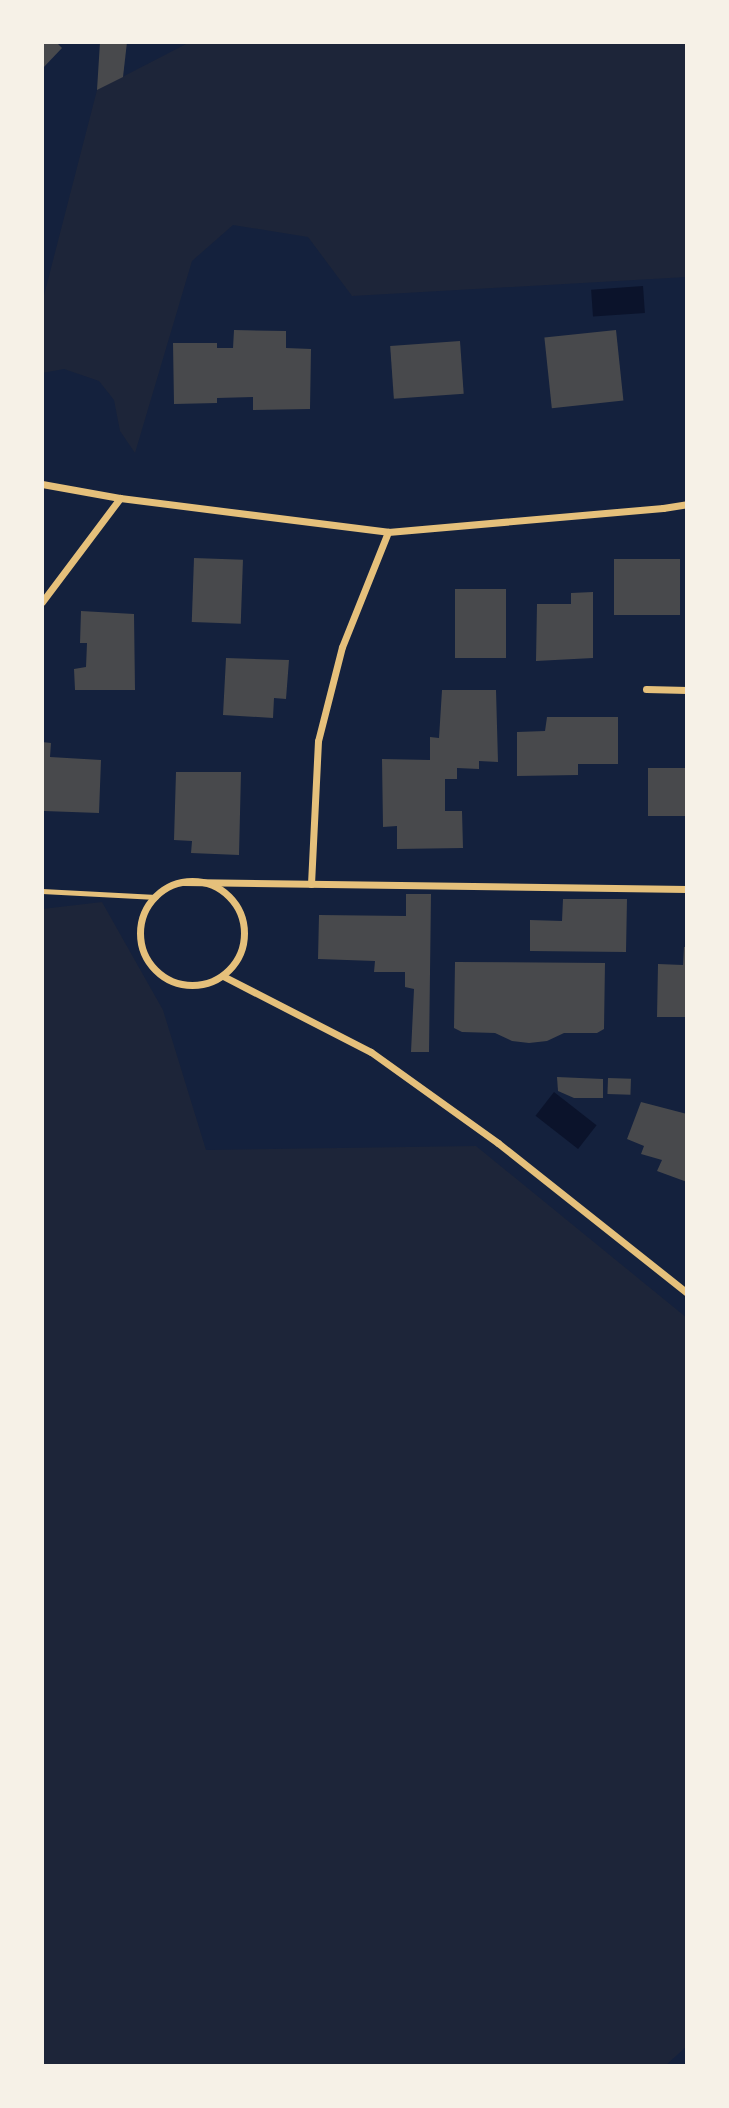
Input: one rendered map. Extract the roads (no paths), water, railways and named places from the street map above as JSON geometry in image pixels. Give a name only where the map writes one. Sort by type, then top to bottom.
[{"type":"street","points":[[42,484],[120,498],[388,532],[663,508],[687,503]]},
{"type":"street","points":[[42,603],[120,498]]},
{"type":"street","points":[[312,884],[318,741],[342,647],[388,532]]},
{"type":"street","points":[[646,689],[687,690]]},
{"type":"street","points":[[184,882],[687,889]]},
{"type":"street","points":[[184,882],[204,882],[220,889],[234,901],[244,923],[245,941],[236,963],[223,976],[199,985],[181,985],[166,979],[152,967],[143,950],[140,932],[145,911],[156,897],[167,887],[184,882]]},
{"type":"street","points":[[223,976],[370,1052],[498,1143],[687,1293]]}]
